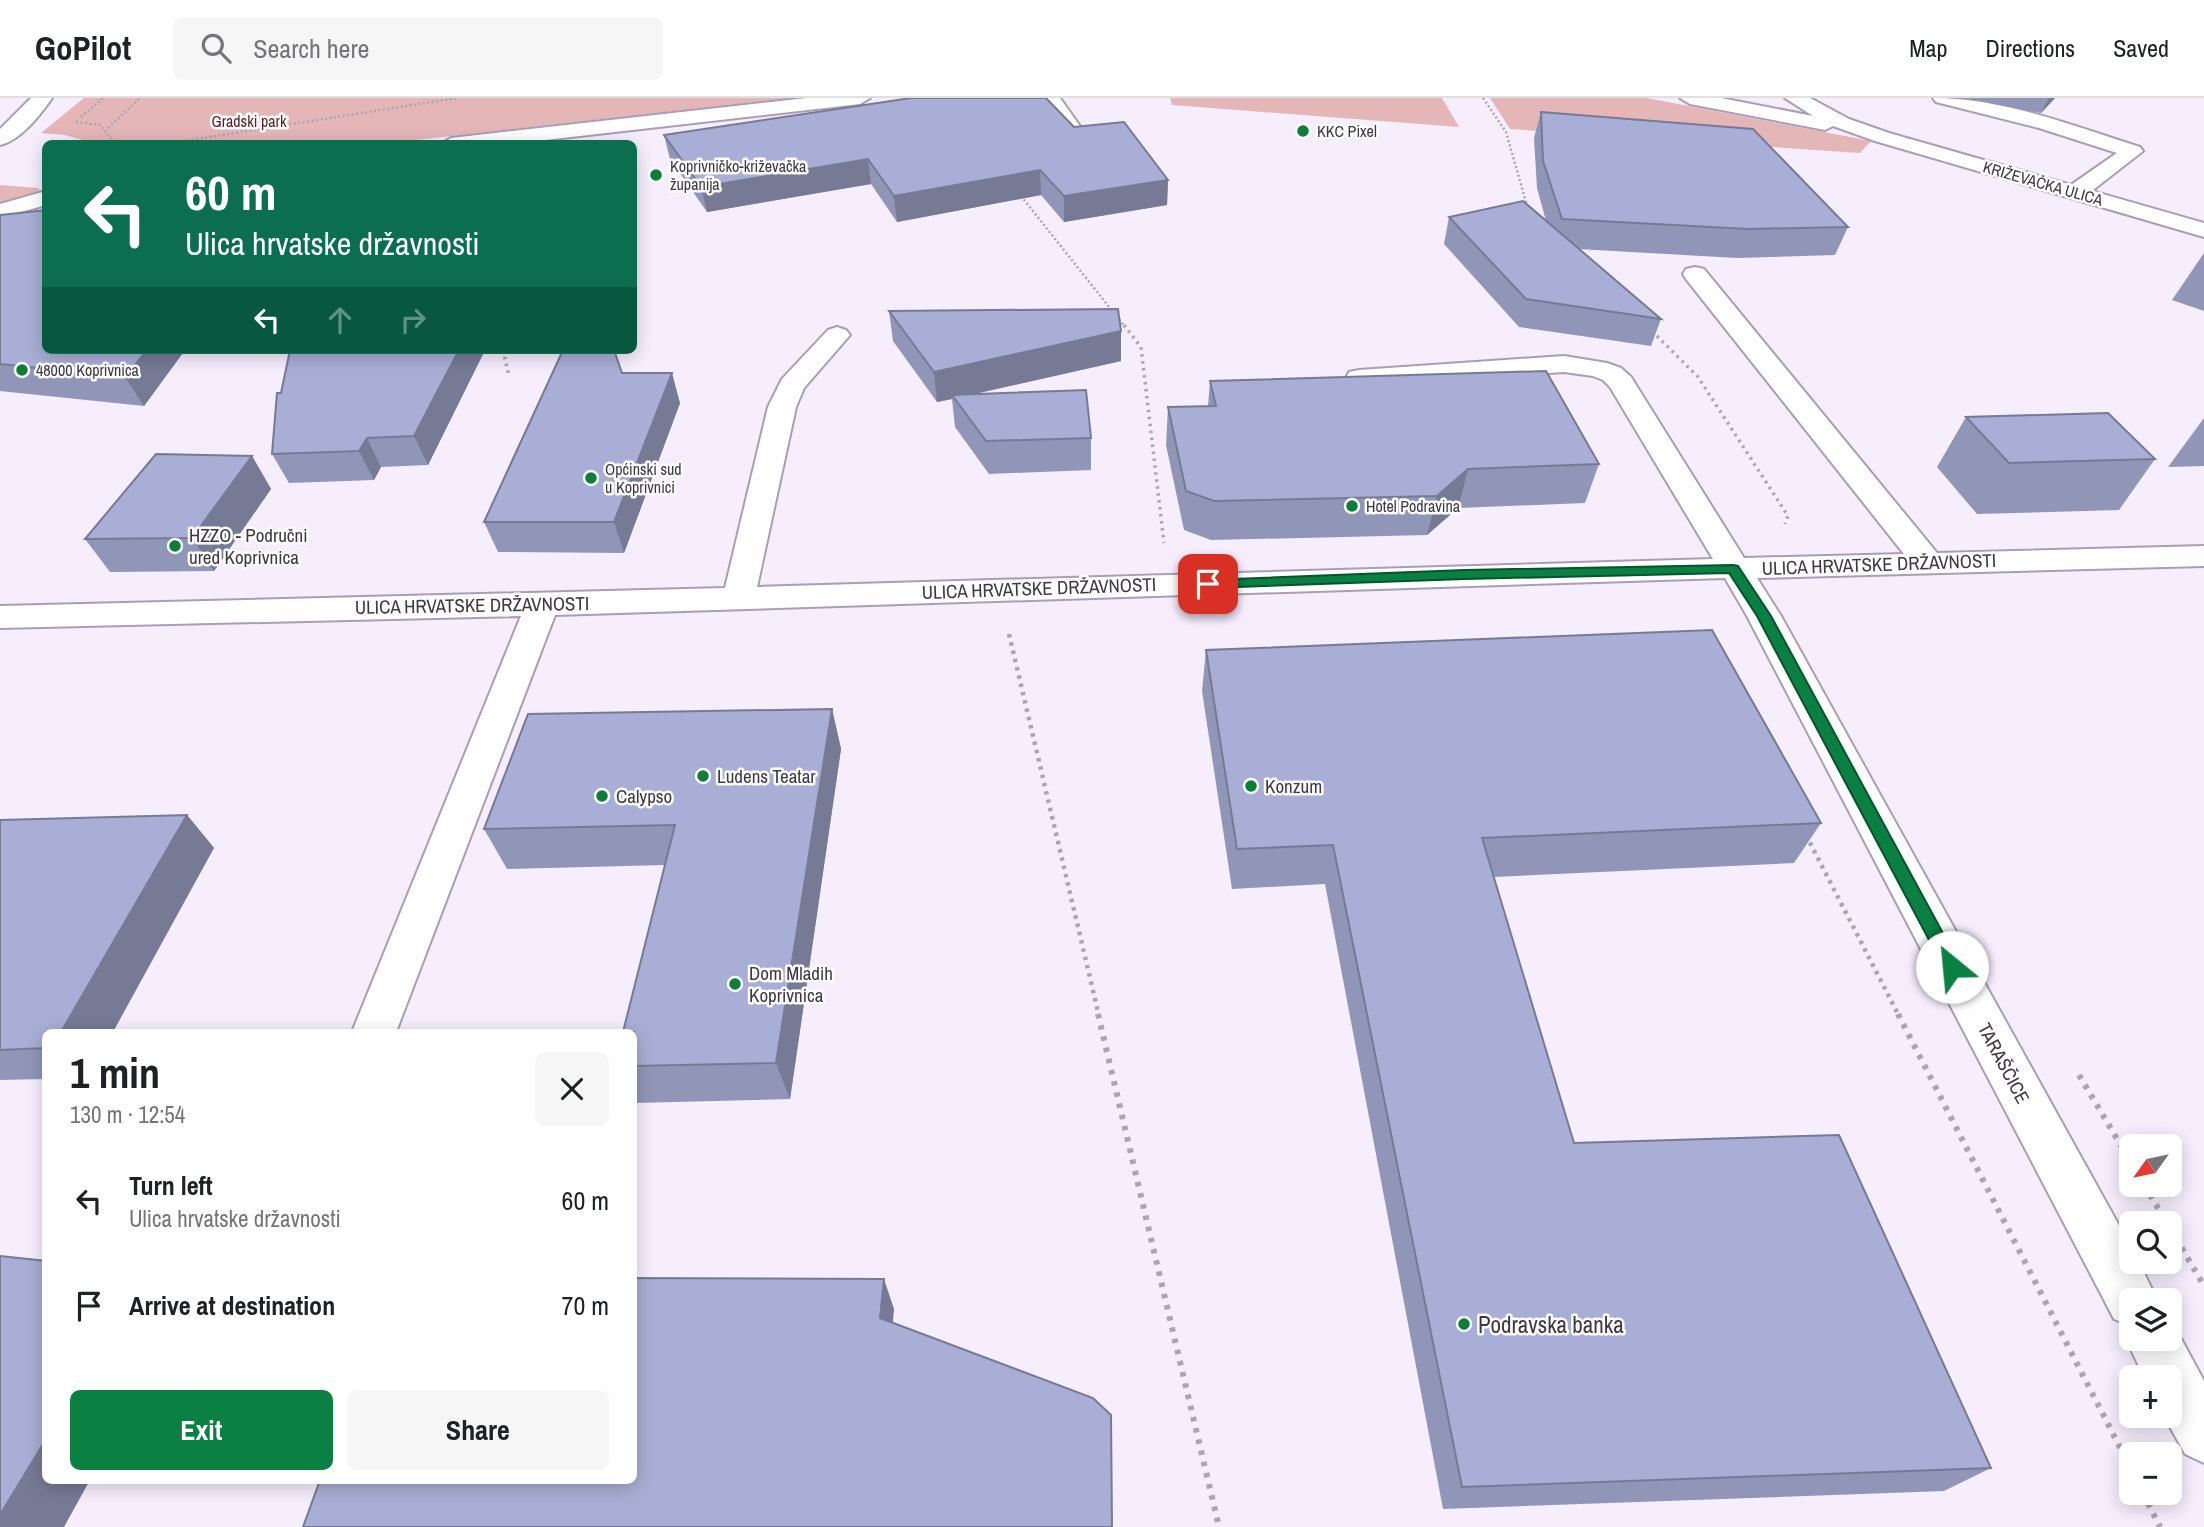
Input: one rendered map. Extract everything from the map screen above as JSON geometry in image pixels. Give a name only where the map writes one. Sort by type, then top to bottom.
[{"type":"street","points":[[19,124],[42,98]]},
{"type":"street","points":[[0,139],[48,98]]},
{"type":"street","points":[[487,140],[860,98]]},
{"type":"street","points":[[1050,98],[1079,139]]},
{"type":"street","name":"KRIŽEVAČKA ULICA","points":[[1690,98],[1882,137]]},
{"type":"street","name":"KRIŽEVAČKA ULICA","points":[[1796,98],[1842,123],[1882,137],[2204,230]]},
{"type":"street","points":[[1943,98],[2046,124],[2133,151],[2076,192]]},
{"type":"street","points":[[0,211],[42,199]]},
{"type":"street","points":[[1695,274],[1927,562]]},
{"type":"street","points":[[739,597],[782,407],[792,385],[838,335]]},
{"type":"street","name":"TARAŠČICE","points":[[1330,380],[1564,364],[1589,367],[1612,374],[1621,383],[1764,616],[2125,1288]]},
{"type":"street","name":"ULICA HRVATSKE DRŽAVNOSTI","points":[[0,617],[542,605],[739,597],[2204,556]]},
{"type":"street","points":[[375,1029],[542,605]]},
{"type":"street","points":[[2158,1351],[2204,1435]]},
{"type":"path","points":[[103,98],[75,122],[99,124],[107,128],[114,140]]},
{"type":"path","points":[[107,128],[140,98]]},
{"type":"path","points":[[190,140],[457,98]]},
{"type":"path","points":[[1483,98],[1506,132],[1530,215]]},
{"type":"path","points":[[1014,186],[1141,347],[1165,548]]},
{"type":"path","points":[[1649,328],[1699,377],[1788,516],[1784,525]]},
{"type":"path","points":[[504,354],[509,376]]},
{"type":"path","points":[[1006,620],[1219,1527]]},
{"type":"path","points":[[1805,832],[2119,1446]]},
{"type":"path","points":[[2182,1248],[2204,1286]]},
{"type":"path","points":[[2149,1505],[2160,1527]]},
{"type":"green space","name":"Gradski park","points":[[84,98],[793,98],[416,140],[83,140],[41,133]]},
{"type":"green space","points":[[1170,98],[1442,98],[1459,127],[1172,105]]},
{"type":"green space","points":[[1490,98],[1647,98],[1871,141],[1860,153],[1510,129]]},
{"type":"green space","points":[[0,185],[38,188],[40,191],[0,206]]},
{"type":"building","points":[[911,98],[1046,98],[1074,127],[1124,122],[1168,180],[1064,196],[1040,170],[894,196],[868,159],[701,187],[664,135]]},
{"type":"building","points":[[1541,112],[1753,129],[1848,227],[1748,229],[1562,219],[1543,161]]},
{"type":"building","points":[[1523,201],[1661,319],[1526,299],[1449,217]]},
{"type":"building","points":[[42,210],[42,354],[144,354],[125,377],[0,364],[0,215]]},
{"type":"building","points":[[1118,309],[1121,331],[934,372],[889,311]]},
{"type":"building","points":[[289,354],[457,354],[414,436],[367,438],[359,451],[272,454],[277,393],[281,393]]},
{"type":"building","name":"Općinski sud u Koprivnici","points":[[561,354],[615,354],[622,373],[672,373],[614,522],[484,522]]},
{"type":"building","points":[[1546,371],[1599,464],[1468,469],[1437,496],[1214,501],[1186,491],[1168,407],[1216,406],[1210,381]]},
{"type":"building","points":[[1086,390],[1091,438],[986,441],[952,395]]},
{"type":"building","points":[[2108,413],[2155,459],[2009,463],[1966,417]]},
{"type":"building","points":[[156,454],[252,456],[192,538],[85,539]]},
{"type":"building","points":[[1712,630],[1821,823],[1482,838],[1574,1143],[1839,1135],[1991,1468],[1462,1487],[1333,845],[1237,849],[1206,650]]},
{"type":"building","name":"Dom Mladih Koprivnica","points":[[832,709],[776,1063],[637,1066],[637,1029],[624,1029],[675,825],[484,829],[528,714]]},
{"type":"building","points":[[187,815],[63,1029],[42,1029],[42,1048],[0,1050],[0,820]]},
{"type":"building","points":[[0,1256],[42,1261],[42,1446],[0,1515]]},
{"type":"building","points":[[637,1278],[884,1279],[880,1318],[1093,1398],[1111,1415],[1112,1527],[303,1527],[319,1484],[637,1484]]},
{"type":"place","name":"KKC Pixel","points":[[1303,131]]},
{"type":"place","name":"Koprivničko-križevačka županija","points":[[656,175]]},
{"type":"place","name":"48000 Koprivnica","points":[[22,370]]},
{"type":"place","name":"Općinski sud u Koprivnici","points":[[591,478]]},
{"type":"place","name":"Hotel Podravina","points":[[1352,506]]},
{"type":"place","name":"HZZO - Područni ured Koprivnica","points":[[175,546]]},
{"type":"place","name":"Ludens Teatar","points":[[703,776]]},
{"type":"place","name":"Konzum","points":[[1251,786]]},
{"type":"place","name":"Calypso","points":[[602,796]]},
{"type":"place","name":"Dom Mladih Koprivnica","points":[[735,984]]},
{"type":"place","name":"Podravska banka","points":[[1464,1324]]},
{"type":"route","points":[[1208,584],[1733,569],[1764,616],[1952,967]]}]
